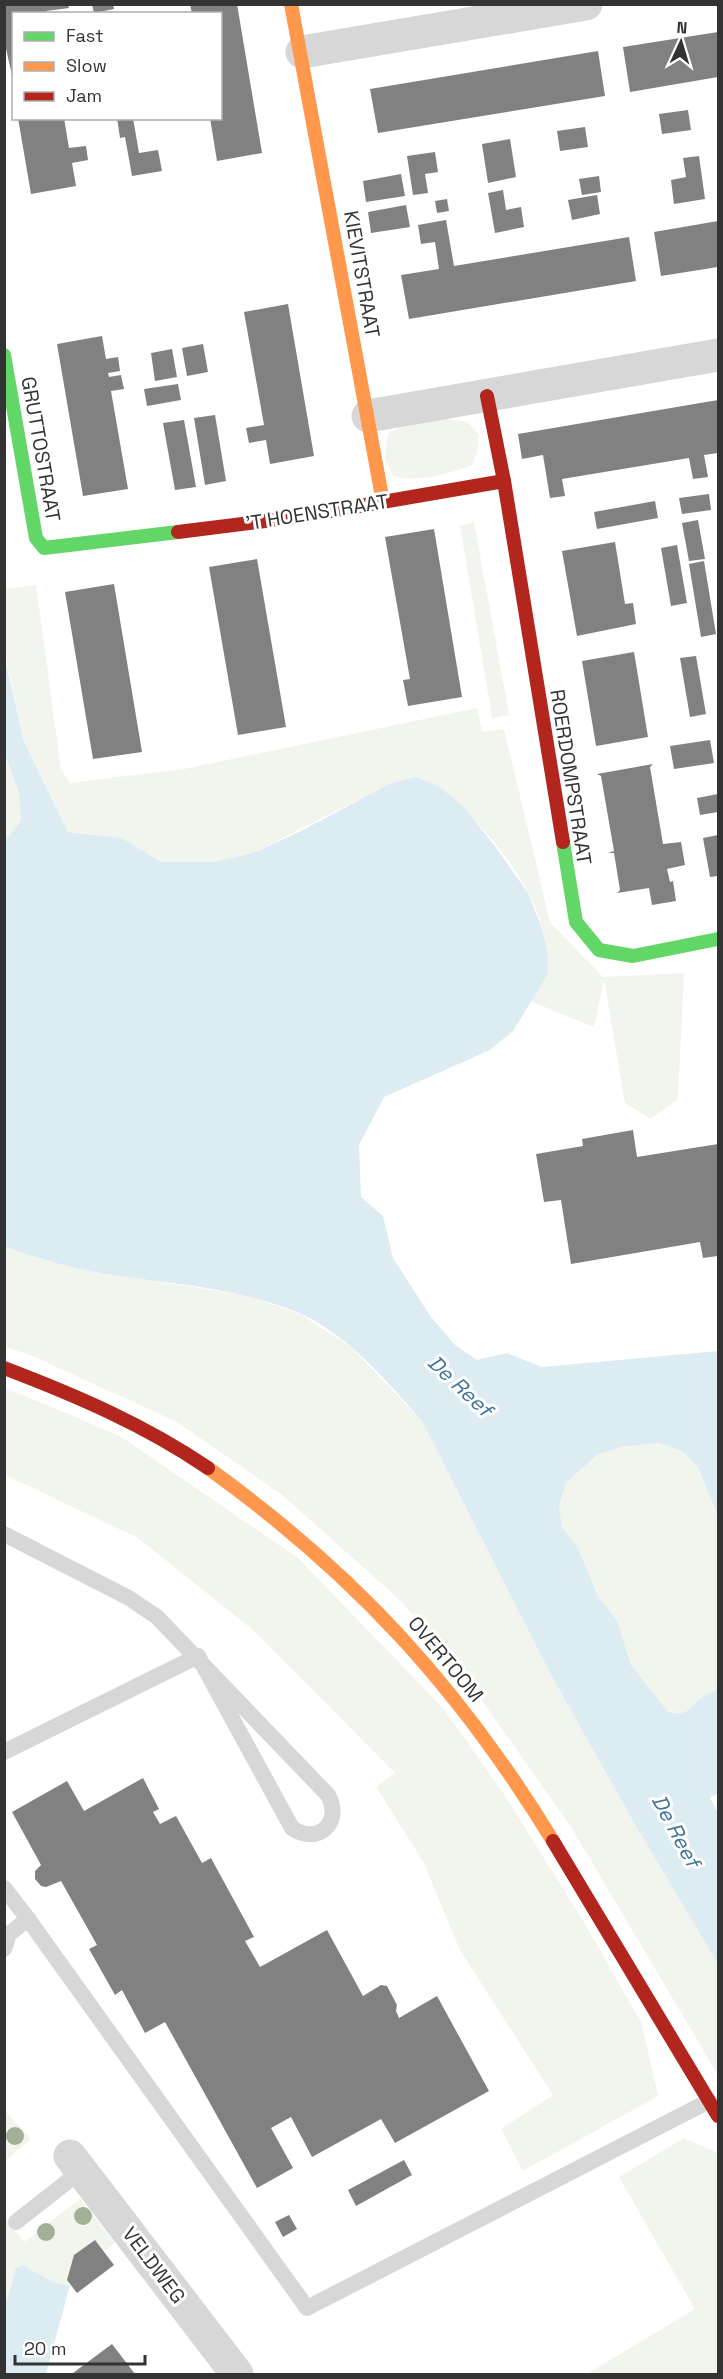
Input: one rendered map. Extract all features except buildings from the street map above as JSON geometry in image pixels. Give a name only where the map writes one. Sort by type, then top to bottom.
[{"type":"street","points":[[291,4],[302,52],[586,4]]},
{"type":"street","name":"KIEVITSTRAAT","points":[[302,52],[383,502]]},
{"type":"street","name":"GRUTTOSTRAAT","points":[[4,355],[36,538],[44,548]]},
{"type":"street","points":[[368,416],[718,355]]},
{"type":"street","points":[[487,396],[504,481]]},
{"type":"street","name":"'T HOENSTRAAT","points":[[44,548],[291,518],[504,481]]},
{"type":"street","name":"ROERDOMPSTRAAT","points":[[504,481],[576,922],[598,950],[633,956],[718,939]]},
{"type":"street","name":"OVERTOOM","points":[[4,1368],[87,1401],[124,1419],[232,1483],[334,1566],[390,1621],[475,1724],[519,1786],[718,2116]]},
{"type":"street","name":"VELDWEG","points":[[76,2163],[237,2374]]},
{"type":"lane","points":[[4,1534],[129,1598],[157,1617],[198,1656],[328,1795],[333,1804],[334,1814],[330,1824],[323,1832],[312,1835],[301,1834],[292,1827],[198,1656]]},
{"type":"lane","points":[[4,1752],[198,1656]]},
{"type":"lane","points":[[4,1888],[307,2308],[709,2101]]},
{"type":"lane","points":[[4,1949],[9,1934],[28,1919]]},
{"type":"lane","points":[[16,2222],[76,2163]]},
{"type":"shaded area","points":[[442,418],[468,422],[479,435],[477,453],[471,466],[423,478],[393,476],[385,459],[388,434],[404,425]]},
{"type":"shaded area","points":[[474,522],[509,715],[492,718],[460,526]]},
{"type":"shaded area","points":[[4,578],[7,589],[36,585],[61,770],[70,783],[184,769],[477,708],[482,732],[504,729],[550,922],[603,977],[684,973],[678,1099],[651,1119],[625,1103],[604,979],[594,1027],[530,1001],[548,974],[542,927],[535,908],[514,869],[485,831],[438,786],[358,800],[253,853],[214,862],[161,862],[122,838],[68,832],[24,742],[5,654]]},
{"type":"shaded area","points":[[4,756],[19,793],[21,821],[5,842]]},
{"type":"shaded area","points":[[4,1247],[83,1270],[245,1295],[300,1314],[351,1347],[422,1421],[550,1673],[637,1828],[718,1964],[718,2075],[571,1827],[478,1695],[402,1602],[281,1494],[177,1422],[30,1355],[5,1347]]},
{"type":"shaded area","points":[[4,1387],[120,1436],[298,1558],[443,1708],[504,1794],[587,1927],[642,2024],[658,2096],[523,2171],[501,2129],[553,2095],[460,1950],[423,1861],[376,1787],[395,1773],[253,1630],[138,1538],[5,1475]]},
{"type":"shaded area","points":[[659,1443],[682,1451],[699,1467],[718,1516],[718,1689],[680,1714],[668,1713],[631,1665],[617,1621],[598,1596],[578,1548],[562,1527],[559,1506],[566,1483],[597,1455],[621,1447]]},
{"type":"shaded area","points":[[5,2111],[31,2139],[5,2161]]},
{"type":"shaded area","points":[[684,2138],[718,2153],[718,2374],[587,2374],[695,2309],[619,2177]]},
{"type":"shaded area","points":[[80,2199],[115,2243],[104,2251],[95,2240],[74,2255],[68,2284],[55,2283],[22,2265],[11,2281],[5,2305],[5,2217],[24,2242]]},
{"type":"water","name":"De Reef","points":[[4,654],[24,742],[68,832],[122,838],[161,862],[214,862],[253,853],[301,831],[389,784],[415,777],[438,786],[463,806],[528,893],[542,928],[547,950],[548,974],[513,1031],[490,1050],[384,1097],[359,1145],[361,1197],[383,1216],[393,1258],[431,1317],[455,1345],[477,1360],[507,1353],[542,1367],[718,1351],[718,1516],[698,1467],[682,1451],[659,1443],[621,1447],[597,1455],[566,1483],[559,1506],[562,1527],[578,1548],[598,1596],[617,1621],[631,1665],[668,1712],[687,1711],[703,1697],[718,1689],[718,1793],[710,1798],[718,1813],[718,1964],[637,1828],[550,1673],[422,1421],[381,1375],[334,1333],[299,1313],[273,1303],[220,1290],[84,1270],[5,1247],[4,842],[21,821],[19,793],[5,756]]},
{"type":"water","points":[[22,2265],[55,2283],[70,2285],[46,2374],[5,2374],[5,2305],[16,2268]]},
{"type":"traffic: fast","points":[[4,355],[36,538],[44,548],[178,532]]},
{"type":"traffic: fast","points":[[563,842],[576,922],[599,950],[633,956],[718,939]]},
{"type":"traffic: slow","points":[[291,4],[383,502]]},
{"type":"traffic: slow","points":[[208,1468],[311,1549],[400,1636],[480,1732],[553,1841]]},
{"type":"traffic: jam","points":[[178,532],[290,518],[504,481],[487,396]]},
{"type":"traffic: jam","points":[[504,481],[563,842]]},
{"type":"traffic: jam","points":[[4,1368],[109,1412],[160,1438],[208,1468]]},
{"type":"traffic: jam","points":[[553,1841],[718,2116]]}]
